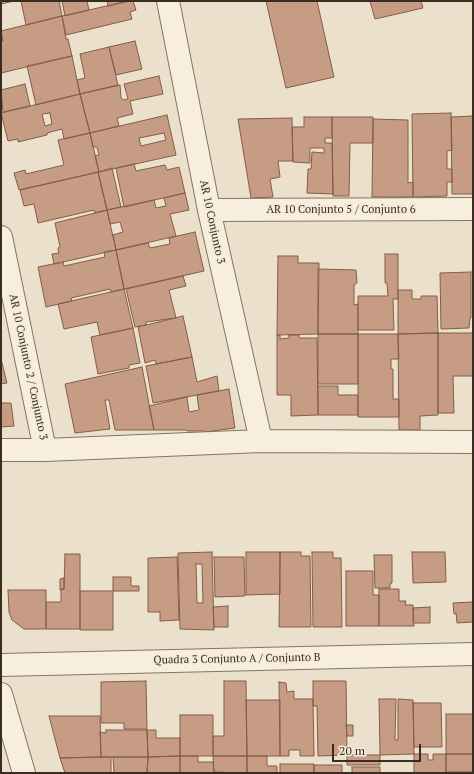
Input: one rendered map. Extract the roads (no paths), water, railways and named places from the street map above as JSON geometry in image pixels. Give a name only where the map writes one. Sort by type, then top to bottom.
[{"type":"street","name":"AR 10 Conjunto 3","points":[[168,1],[209,210],[261,441]]},
{"type":"street","name":"AR 10 Conjunto 5 / Conjunto 6","points":[[209,210],[473,209]]},
{"type":"street","name":"AR 10 Conjunto 2 / Conjunto 3","points":[[1,237],[45,450]]},
{"type":"street","points":[[1,450],[45,450],[261,441],[473,442]]},
{"type":"street","name":"Quadra 3 Conjunto A / Conjunto B","points":[[1,664],[473,654]]},
{"type":"street","points":[[1,694],[24,773]]}]
